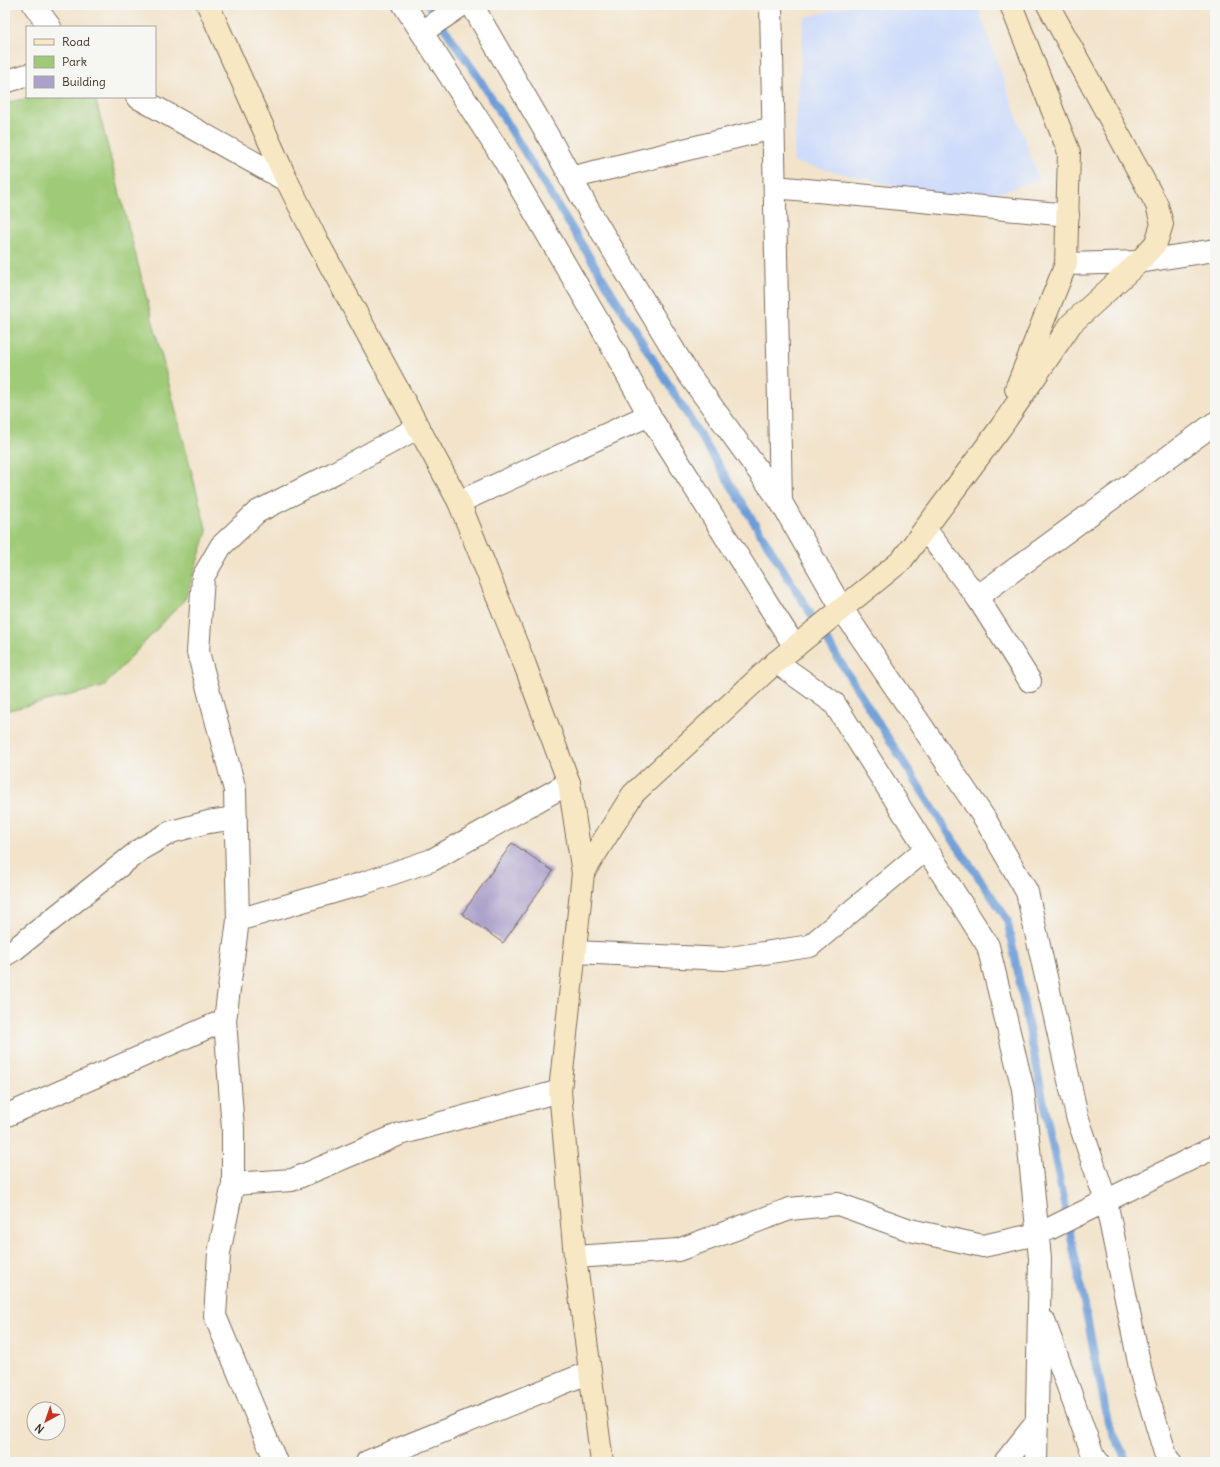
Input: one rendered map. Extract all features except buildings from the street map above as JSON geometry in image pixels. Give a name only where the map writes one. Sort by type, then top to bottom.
[{"type":"main road","points":[[208,5],[287,181],[316,239],[459,502],[525,666],[569,783],[583,873],[560,1091],[575,1257],[602,1462]]},
{"type":"main road","points":[[1001,427],[1066,264],[1068,214],[1069,152],[1011,5]]},
{"type":"main road","points":[[583,873],[634,794],[776,662],[901,561],[1001,427],[1071,324],[1139,262],[1156,244],[1162,224],[1157,205],[1048,5]]},
{"type":"street","points":[[34,5],[49,26]]},
{"type":"street","points":[[404,5],[503,158],[598,321],[649,415],[799,644]]},
{"type":"street","points":[[422,32],[462,5]]},
{"type":"street","points":[[472,5],[588,209],[687,372],[781,502],[836,614],[985,819],[1027,892],[1077,1116],[1106,1201],[1142,1377],[1166,1456],[1170,1462]]},
{"type":"street","points":[[771,5],[781,502]]},
{"type":"street","points":[[5,82],[26,75]]},
{"type":"street","points":[[140,98],[287,181]]},
{"type":"street","points":[[570,178],[773,128]]},
{"type":"street","points":[[775,187],[1068,214]]},
{"type":"street","points":[[1066,264],[1139,262],[1215,250]]},
{"type":"street","points":[[459,502],[649,415]]},
{"type":"street","points":[[978,597],[1215,423]]},
{"type":"street","points":[[276,1462],[215,1316],[219,1253],[233,1184],[233,1129],[225,1020],[238,920],[235,790],[198,652],[203,577],[221,546],[258,512],[419,427]]},
{"type":"street","points":[[924,529],[978,597],[1030,681]]},
{"type":"street","points":[[776,662],[834,704],[988,946],[1023,1089],[1043,1231],[1040,1258],[1036,1462]]},
{"type":"street","points":[[238,920],[364,883],[432,860],[569,783]]},
{"type":"street","points":[[5,955],[16,949],[141,849],[171,832],[208,822],[236,818]]},
{"type":"street","points":[[574,952],[724,959],[810,946],[926,849]]},
{"type":"street","points":[[5,1116],[225,1020]]},
{"type":"street","points":[[233,1184],[292,1180],[400,1134],[560,1091]]},
{"type":"street","points":[[575,1257],[678,1250],[790,1210],[838,1204],[910,1230],[983,1246],[1043,1231],[1215,1147]]},
{"type":"street","points":[[1039,1309],[1093,1455],[1098,1462]]},
{"type":"street","points":[[367,1462],[590,1372]]},
{"type":"street","points":[[1005,1462],[1037,1422]]},
{"type":"shaded area","points":[[851,5],[977,5],[1039,179],[969,203],[793,162],[804,18]]},
{"type":"green space","points":[[28,98],[95,98],[207,532],[185,599],[103,687],[5,711],[5,103]]},
{"type":"waterway","points":[[428,5],[477,75],[859,692],[951,837],[1007,919],[1108,1422],[1127,1462]]}]
